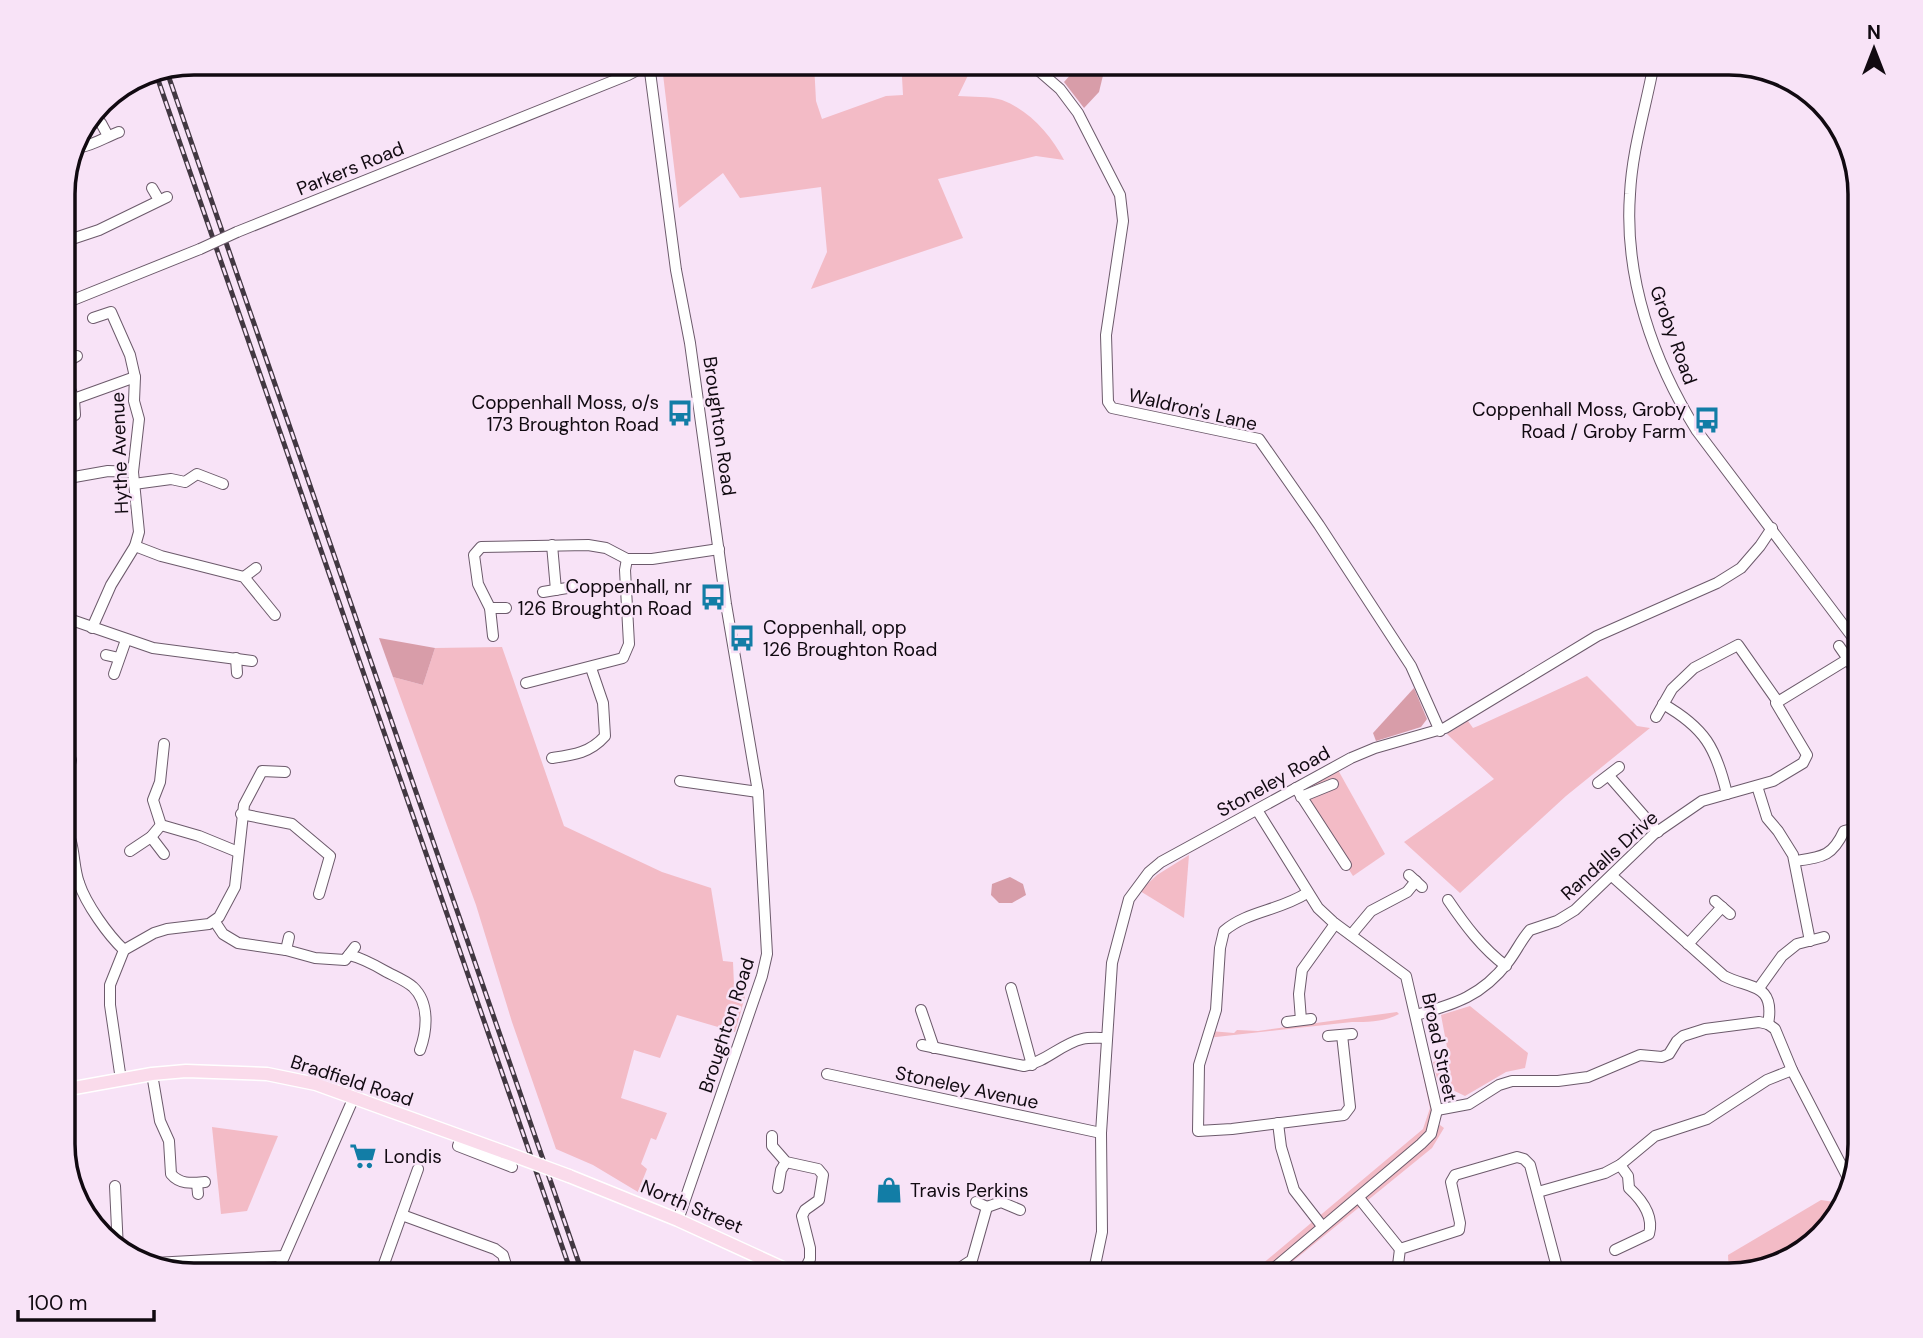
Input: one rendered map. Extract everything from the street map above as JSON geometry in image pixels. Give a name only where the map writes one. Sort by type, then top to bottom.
[{"type":"main road","name":"Bradfield Road","points":[[76,1088],[152,1074],[186,1071],[267,1074],[316,1084],[569,1177]]},
{"type":"main road","name":"North Street","points":[[569,1177],[678,1220],[773,1263]]},
{"type":"street","name":"Parkers Road","points":[[76,299],[627,75]]},
{"type":"street","name":"Broughton Road","points":[[651,75],[676,270],[690,343],[719,549],[758,792],[767,954],[762,976],[678,1220]]},
{"type":"street","name":"Waldron's Lane","points":[[1044,75],[1060,89],[1078,113],[1120,195],[1123,221],[1106,335],[1108,402],[1112,408],[1259,439],[1319,525],[1410,667],[1440,731]]},
{"type":"street","name":"Groby Road","points":[[1651,75],[1630,193],[1629,236],[1637,286],[1660,359],[1682,405],[1712,451],[1848,631]]},
{"type":"street","points":[[101,123],[108,136]]},
{"type":"street","points":[[85,146],[96,144],[119,132]]},
{"type":"street","points":[[76,238],[99,230],[163,198],[152,188]]},
{"type":"street","name":"Hythe Avenue","points":[[92,628],[111,585],[135,546],[139,533],[133,471],[139,419],[134,401],[135,377],[115,310],[93,318]]},
{"type":"street","points":[[76,398],[135,377]]},
{"type":"street","points":[[76,477],[108,471],[133,471]]},
{"type":"street","points":[[134,484],[171,480],[185,482],[200,471],[223,484]]},
{"type":"street","name":"Stoneley Road","points":[[1096,1263],[1102,1232],[1101,1133],[1112,963],[1129,899],[1137,886],[1161,862],[1257,810],[1298,793],[1375,748],[1440,731],[1597,636],[1717,583],[1741,568],[1772,528]]},
{"type":"street","points":[[552,545],[556,590]]},
{"type":"street","points":[[493,636],[490,608],[478,584],[475,569],[474,555],[481,547],[589,545],[606,548],[627,559],[652,559],[719,549]]},
{"type":"street","points":[[135,546],[161,556],[244,577],[275,615]]},
{"type":"street","points":[[526,683],[623,658],[629,644],[625,570],[627,559]]},
{"type":"street","points":[[244,577],[256,568]]},
{"type":"street","points":[[542,592],[573,587]]},
{"type":"street","points":[[490,608],[506,608]]},
{"type":"street","points":[[76,622],[153,648],[252,661]]},
{"type":"street","points":[[114,674],[126,640]]},
{"type":"street","points":[[1656,717],[1672,689],[1694,668],[1738,645],[1778,702],[1848,659],[1839,646]]},
{"type":"street","points":[[106,655],[119,658]]},
{"type":"street","points":[[236,658],[237,673]]},
{"type":"street","points":[[552,758],[578,754],[596,746],[605,736],[603,703],[591,668]]},
{"type":"street","name":"Randalls Drive","points":[[1416,1015],[1474,995],[1506,966],[1530,930],[1557,921],[1575,910],[1658,832],[1702,801],[1773,781],[1803,763],[1807,755],[1776,703],[1778,702]]},
{"type":"street","points":[[1663,704],[1685,716],[1711,745],[1727,794]]},
{"type":"street","points":[[161,825],[153,800],[160,782],[164,744]]},
{"type":"street","points":[[1598,783],[1619,767]]},
{"type":"street","points":[[121,1080],[110,1005],[110,985],[124,950],[153,933],[215,922],[235,887],[242,814],[262,771],[285,772]]},
{"type":"street","points":[[1609,776],[1658,832]]},
{"type":"street","points":[[680,781],[758,792]]},
{"type":"street","points":[[1333,784],[1298,793],[1346,865]]},
{"type":"street","points":[[1757,786],[1767,818],[1786,842],[1795,861],[1810,941]]},
{"type":"street","name":"Broad Street","points":[[1257,810],[1307,892],[1335,924],[1406,976],[1437,1110],[1431,1134],[1280,1263]]},
{"type":"street","points":[[242,814],[292,824],[332,853],[319,894]]},
{"type":"street","points":[[130,850],[151,837],[161,825]]},
{"type":"street","points":[[161,825],[199,836],[238,852]]},
{"type":"street","points":[[1795,861],[1824,856],[1839,842],[1844,831],[1848,830]]},
{"type":"street","points":[[151,837],[164,854]]},
{"type":"street","points":[[76,867],[79,883],[109,936],[124,950]]},
{"type":"street","points":[[1612,876],[1724,976],[1759,988],[1769,1006],[1768,1024]]},
{"type":"street","points":[[1351,935],[1371,911],[1407,891],[1416,881]]},
{"type":"street","points":[[1307,892],[1290,904],[1240,919],[1224,931],[1220,948],[1216,1010],[1199,1065],[1198,1131],[1344,1115],[1348,1111],[1347,1034],[1328,1036]]},
{"type":"street","points":[[1462,900],[1451,904],[1487,952],[1506,966]]},
{"type":"street","points":[[1688,944],[1722,907]]},
{"type":"street","points":[[215,922],[223,934],[238,943],[286,950],[315,958],[345,960],[352,951],[414,988],[420,997],[425,1017],[420,1050]]},
{"type":"street","points":[[1287,1022],[1306,1020],[1299,994],[1302,970],[1335,924]]},
{"type":"street","points":[[286,950],[289,937]]},
{"type":"street","points":[[1759,988],[1782,956],[1797,944],[1825,937]]},
{"type":"street","points":[[1011,988],[1032,1065]]},
{"type":"street","points":[[921,1010],[934,1048]]},
{"type":"street","points":[[1437,1110],[1469,1104],[1499,1085],[1512,1081],[1588,1077],[1640,1055],[1662,1057],[1669,1054],[1683,1036],[1705,1029],[1759,1022],[1775,1029],[1792,1070],[1845,1172]]},
{"type":"street","points":[[922,1045],[1024,1066],[1032,1065],[1073,1042],[1087,1038],[1106,1038]]},
{"type":"street","points":[[1538,1192],[1605,1173],[1620,1166],[1654,1136],[1707,1119],[1767,1080],[1792,1070]]},
{"type":"street","points":[[152,1074],[160,1121],[169,1141],[172,1174],[182,1182],[200,1186]]},
{"type":"street","name":"Stoneley Avenue","points":[[827,1074],[1101,1133]]},
{"type":"street","points":[[281,1263],[354,1097]]},
{"type":"street","points":[[1278,1123],[1281,1147],[1294,1190],[1322,1226]]},
{"type":"street","points":[[772,1136],[772,1146],[786,1162],[818,1169],[823,1175],[819,1200],[805,1210],[802,1216],[810,1248],[808,1263]]},
{"type":"street","name":"Bradfield Road","points":[[461,1138],[458,1146],[512,1167]]},
{"type":"street","points":[[1400,1249],[1459,1230],[1460,1223],[1451,1190],[1455,1175],[1511,1158],[1524,1159],[1530,1165],[1556,1263]]},
{"type":"street","points":[[778,1188],[781,1170],[786,1162]]},
{"type":"street","points":[[1615,1250],[1649,1234],[1650,1228],[1641,1198],[1629,1188],[1628,1176],[1620,1166]]},
{"type":"street","points":[[384,1263],[418,1169]]},
{"type":"street","points":[[115,1186],[117,1234]]},
{"type":"street","points":[[1359,1198],[1400,1249],[1398,1263]]},
{"type":"street","points":[[976,1202],[987,1207],[1000,1202],[1020,1210]]},
{"type":"street","points":[[967,1263],[972,1260],[987,1207]]},
{"type":"street","points":[[402,1215],[495,1249],[503,1255],[505,1263]]},
{"type":"street","points":[[182,1261],[284,1256]]},
{"type":"shaded area","points":[[663,75],[815,75],[816,101],[822,119],[886,96],[903,95],[902,75],[968,75],[958,96],[986,97],[1012,104],[1046,133],[1064,160],[1036,156],[938,179],[963,238],[811,289],[827,252],[821,187],[740,198],[723,173],[679,208]]},
{"type":"shaded area","points":[[1070,75],[1103,75],[1099,92],[1084,108],[1064,82]]},
{"type":"shaded area","points":[[379,638],[435,648],[423,685],[393,677]]},
{"type":"shaded area","points":[[502,647],[564,826],[662,872],[711,888],[723,961],[733,962],[734,985],[748,986],[735,1032],[677,1015],[660,1058],[634,1050],[621,1098],[667,1113],[656,1140],[651,1138],[641,1164],[647,1169],[638,1192],[593,1165],[556,1149],[512,1022],[476,905],[393,677],[423,685],[435,648]]},
{"type":"shaded area","points":[[1587,676],[1637,726],[1650,728],[1566,796],[1460,893],[1404,842],[1494,779],[1447,734],[1468,721],[1473,728],[1478,726]]},
{"type":"shaded area","points":[[1414,688],[1427,719],[1421,727],[1376,741],[1373,733]]},
{"type":"shaded area","points":[[1338,770],[1385,854],[1353,876],[1296,788]]},
{"type":"shaded area","points":[[1189,855],[1184,918],[1140,891],[1157,875]]},
{"type":"shaded area","points":[[1010,877],[1023,884],[1026,895],[1012,903],[999,903],[991,895],[992,884]]},
{"type":"shaded area","points":[[1470,1006],[1528,1053],[1525,1068],[1506,1072],[1465,1096],[1438,1083],[1433,1062],[1449,1058],[1441,1015]]},
{"type":"shaded area","points":[[1397,1012],[1399,1014],[1393,1017],[1376,1021],[1207,1038],[1210,1031],[1258,1031]]},
{"type":"shaded area","points":[[1412,1024],[1436,1122],[1444,1128],[1432,1148],[1291,1263],[1263,1263],[1423,1129],[1430,1108]]},
{"type":"shaded area","points":[[212,1127],[278,1136],[247,1211],[221,1214]]},
{"type":"shaded area","points":[[1821,1200],[1833,1202],[1818,1222],[1788,1247],[1760,1259],[1744,1262],[1728,1263],[1728,1255]]},
{"type":"railway","points":[[169,78],[579,1263]]},
{"type":"railway","points":[[159,81],[568,1263]]},
{"type":"place","name":"Coppenhall Moss, o/s 173 Broughton Road","points":[[680,413]]},
{"type":"place","name":"Coppenhall Moss, Groby Road / Groby Farm","points":[[1707,420]]},
{"type":"place","name":"Coppenhall, nr 126 Broughton Road","points":[[713,597]]},
{"type":"place","name":"Coppenhall, opp 126 Broughton Road","points":[[742,638]]},
{"type":"place","name":"Londis","points":[[363,1156]]},
{"type":"place","name":"Travis Perkins","points":[[889,1190]]}]
